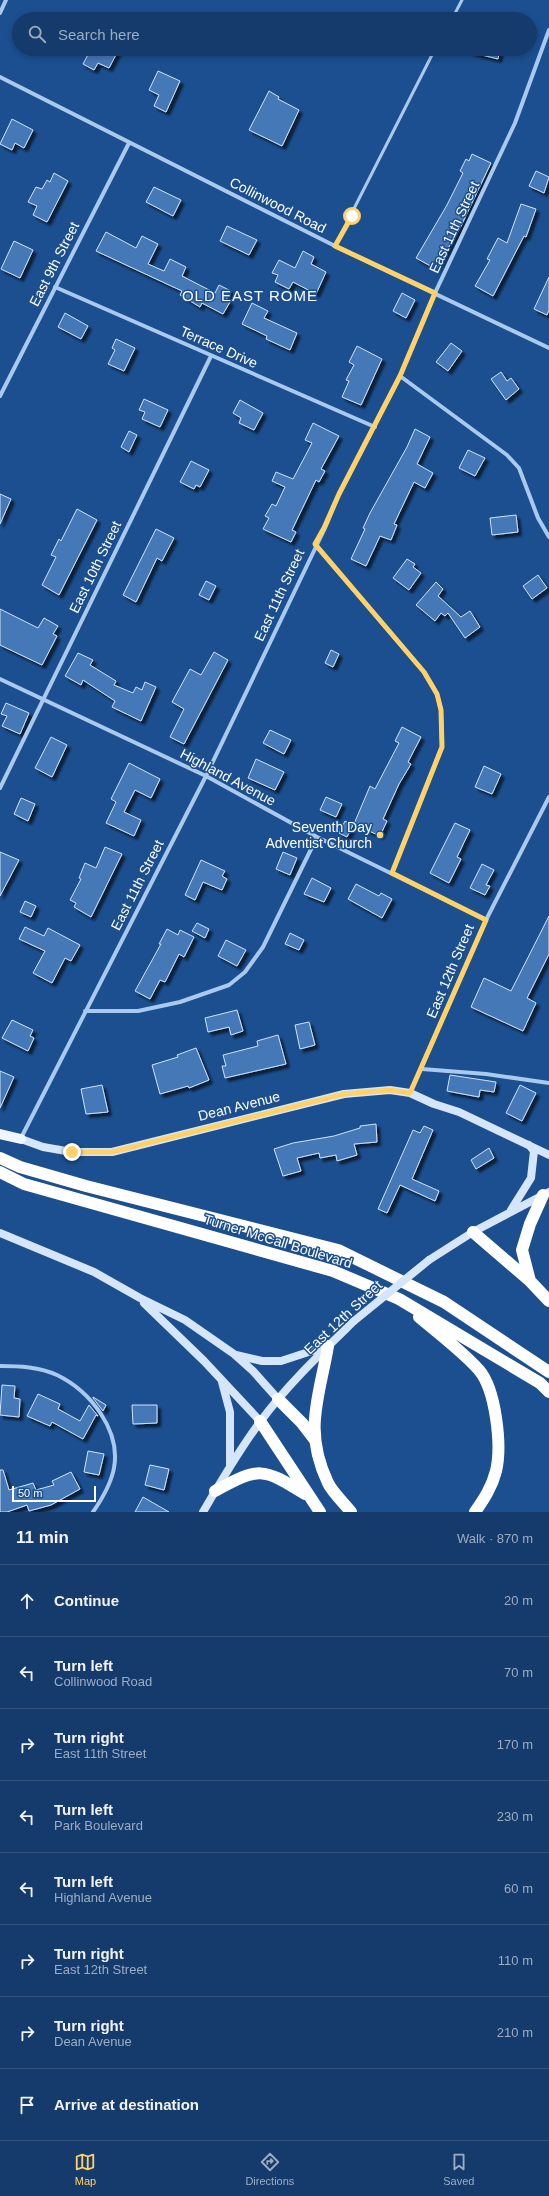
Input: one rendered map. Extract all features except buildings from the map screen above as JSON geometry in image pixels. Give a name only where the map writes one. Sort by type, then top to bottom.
[{"type":"highway","name":"Turner McCall Boulevard","points":[[0,1158],[20,1167],[86,1186],[338,1250],[444,1302],[549,1372]]},
{"type":"highway","name":"Turner McCall Boulevard","points":[[0,1172],[24,1184],[333,1271],[399,1299],[540,1383],[549,1392]]},
{"type":"highway","points":[[530,1281],[522,1250],[530,1224],[546,1194]]},
{"type":"highway","points":[[473,1232],[530,1281],[549,1301]]},
{"type":"highway","points":[[399,1299],[480,1371],[492,1395],[497,1444],[496,1470],[488,1493],[476,1512]]},
{"type":"highway","points":[[328,1346],[314,1412],[315,1440],[329,1484],[351,1512]]},
{"type":"highway","points":[[278,1399],[302,1423],[315,1440]]},
{"type":"highway","points":[[260,1421],[307,1495],[320,1512]]},
{"type":"highway","points":[[215,1491],[245,1475],[255,1473],[278,1478],[307,1495]]},
{"type":"main road","name":"Dean Avenue","points":[[21,1139],[43,1148],[65,1151],[112,1152],[344,1094],[390,1090],[410,1093],[434,1104],[483,1122],[549,1155]]},
{"type":"main road","points":[[0,1134],[21,1139]]},
{"type":"main road","points":[[509,1212],[531,1178],[534,1151],[529,1145]]},
{"type":"main road","name":"East 12th Street","points":[[203,1512],[230,1466],[260,1421],[278,1399],[354,1321],[429,1260],[473,1232],[546,1194]]},
{"type":"main road","points":[[0,1233],[94,1272],[140,1298],[185,1320],[234,1354],[253,1371],[278,1399]]},
{"type":"main road","points":[[140,1298],[221,1379],[260,1421]]},
{"type":"main road","points":[[234,1354],[262,1361],[280,1361],[328,1346]]},
{"type":"main road","points":[[221,1379],[230,1412],[230,1466]]},
{"type":"street","points":[[0,13],[6,0]]},
{"type":"street","name":"East 11th Street","points":[[21,1139],[85,1010],[206,776],[339,494],[375,427],[400,376],[435,293],[515,123],[549,30]]},
{"type":"street","name":"Collinwood Road","points":[[0,77],[335,246],[549,348]]},
{"type":"street","name":"East 9th Street","points":[[0,396],[129,143]]},
{"type":"street","name":"Terrace Drive","points":[[55,287],[375,427]]},
{"type":"street","name":"East 10th Street","points":[[0,788],[211,356]]},
{"type":"street","points":[[400,376],[507,456],[519,468],[538,518],[549,537]]},
{"type":"street","points":[[315,544],[424,672],[437,694],[441,710],[442,747],[392,873]]},
{"type":"street","name":"Highland Avenue","points":[[0,679],[206,776],[317,837],[486,920]]},
{"type":"street","name":"East 12th Street","points":[[410,1093],[422,1070],[486,920],[549,797]]},
{"type":"street","points":[[85,1010],[138,1011],[180,1002],[229,985],[245,972],[263,947],[317,837]]},
{"type":"street","points":[[422,1070],[486,1074],[549,1083]]},
{"type":"street","points":[[0,1366],[26,1366],[57,1375],[87,1396],[104,1418],[113,1443],[114,1467],[101,1501],[92,1512]]},
{"type":"lane","points":[[456,12],[462,0]]},
{"type":"lane","points":[[335,246],[431,56]]},
{"type":"place","name":"Seventh Day Adventist Church","points":[[380,835]]},
{"type":"district","name":"OLD EAST ROME","points":[[250,295]]},
{"type":"route","points":[[72,1152],[112,1152],[274,1110],[344,1094],[390,1090],[410,1093],[422,1070],[486,920],[392,873],[442,747],[443,727],[441,710],[437,694],[424,672],[315,544],[400,376],[435,293],[335,246],[352,216]]}]
